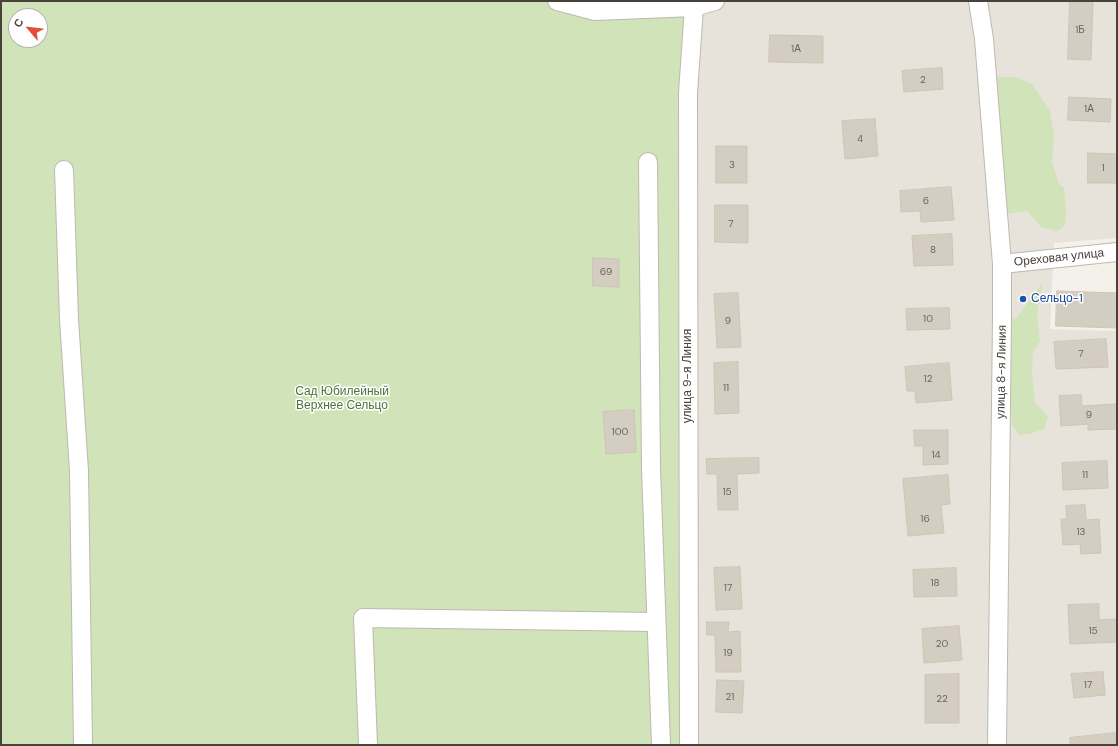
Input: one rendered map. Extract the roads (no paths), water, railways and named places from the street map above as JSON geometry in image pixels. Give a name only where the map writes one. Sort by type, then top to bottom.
[{"type":"street","points":[[557,1],[595,11],[676,4],[694,7],[715,1]]},
{"type":"street","name":"улица 8-я Линия","points":[[978,1],[984,39],[1002,264],[997,745]]},
{"type":"street","name":"улица 9-я Линия","points":[[689,745],[688,93],[694,7]]},
{"type":"street","points":[[648,162],[651,468],[661,745]]},
{"type":"street","points":[[64,170],[69,319],[79,470],[83,745]]},
{"type":"street","name":"Ореховая улица","points":[[1002,264],[1117,252]]},
{"type":"street","points":[[368,745],[363,618],[656,622]]},
{"type":"place","name":"Сельцо-1","points":[[1023,299]]},
{"type":"park label","name":"Сад Юбилейный Верхнее Сельцо","points":[[342,399]]}]
